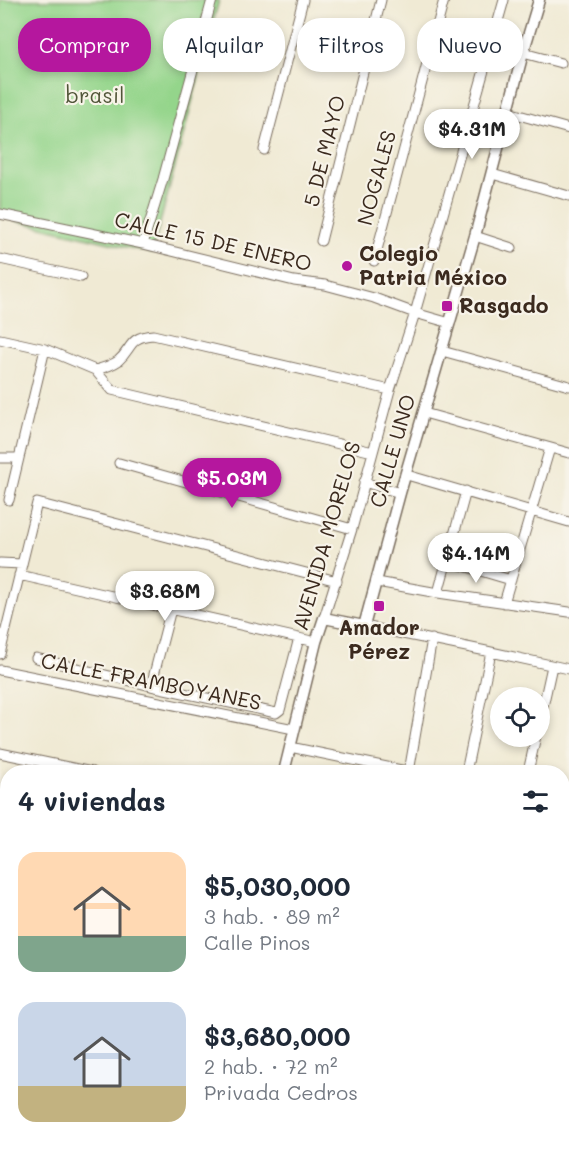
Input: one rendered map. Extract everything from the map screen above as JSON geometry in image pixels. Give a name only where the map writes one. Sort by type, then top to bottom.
[{"type":"street","points":[[143,244],[212,0]]},
{"type":"street","points":[[264,150],[303,0]]},
{"type":"street","name":"5 DE MAYO","points":[[321,241],[381,0]]},
{"type":"street","name":"NOGALES","points":[[374,261],[444,0]]},
{"type":"street","name":"AVENIDA MORELOS","points":[[286,765],[316,642],[352,529],[372,452],[415,313],[504,0]]},
{"type":"street","name":"CALLE UNO","points":[[523,53],[539,0]]},
{"type":"street","points":[[523,53],[561,63]]},
{"type":"street","name":"CALLE UNO","points":[[364,626],[475,236],[518,72]]},
{"type":"street","points":[[508,112],[569,129]]},
{"type":"street","points":[[492,174],[569,196]]},
{"type":"street","name":"CALLE 15 DE ENERO","points":[[0,214],[143,244],[294,281],[325,285],[374,298],[450,323]]},
{"type":"street","points":[[475,236],[512,248]]},
{"type":"street","points":[[0,259],[81,277]]},
{"type":"street","points":[[95,370],[110,366],[120,359],[133,342],[142,336],[153,335],[390,390]]},
{"type":"street","points":[[0,339],[45,349],[95,370],[112,390],[372,452]]},
{"type":"street","points":[[9,500],[45,349]]},
{"type":"street","points":[[442,351],[569,386]]},
{"type":"street","points":[[424,413],[569,453]]},
{"type":"street","points":[[504,603],[550,448]]},
{"type":"street","points":[[0,458],[18,458]]},
{"type":"street","points":[[119,463],[352,529]]},
{"type":"street","points":[[406,475],[569,522]]},
{"type":"street","points":[[364,482],[400,493]]},
{"type":"street","points":[[438,593],[466,491]]},
{"type":"street","points":[[0,654],[37,503],[337,580]]},
{"type":"street","points":[[447,561],[511,580]]},
{"type":"street","points":[[0,563],[22,564]]},
{"type":"street","points":[[19,575],[316,642]]},
{"type":"street","points":[[376,582],[569,612]]},
{"type":"street","points":[[151,686],[171,609]]},
{"type":"street","points":[[324,618],[569,669]]},
{"type":"street","points":[[36,658],[276,713],[280,710],[298,638]]},
{"type":"street","points":[[411,765],[432,639]]},
{"type":"street","points":[[467,765],[491,652]]},
{"type":"street","points":[[547,687],[552,666]]},
{"type":"street","name":"CALLE FRAMBOYANES","points":[[0,670],[294,729]]},
{"type":"street","points":[[290,747],[371,765]]},
{"type":"street","points":[[530,765],[534,747]]},
{"type":"street","points":[[0,753],[58,765]]},
{"type":"green space","name":"brasil","points":[[0,0],[219,0],[214,18],[163,18],[163,72],[200,72],[152,253],[0,217]]},
{"type":"place","name":"Colegio Patria México","points":[[347,266]]},
{"type":"place","name":"Rasgado","points":[[447,306]]},
{"type":"place","name":"Amador Pérez","points":[[379,606]]}]
